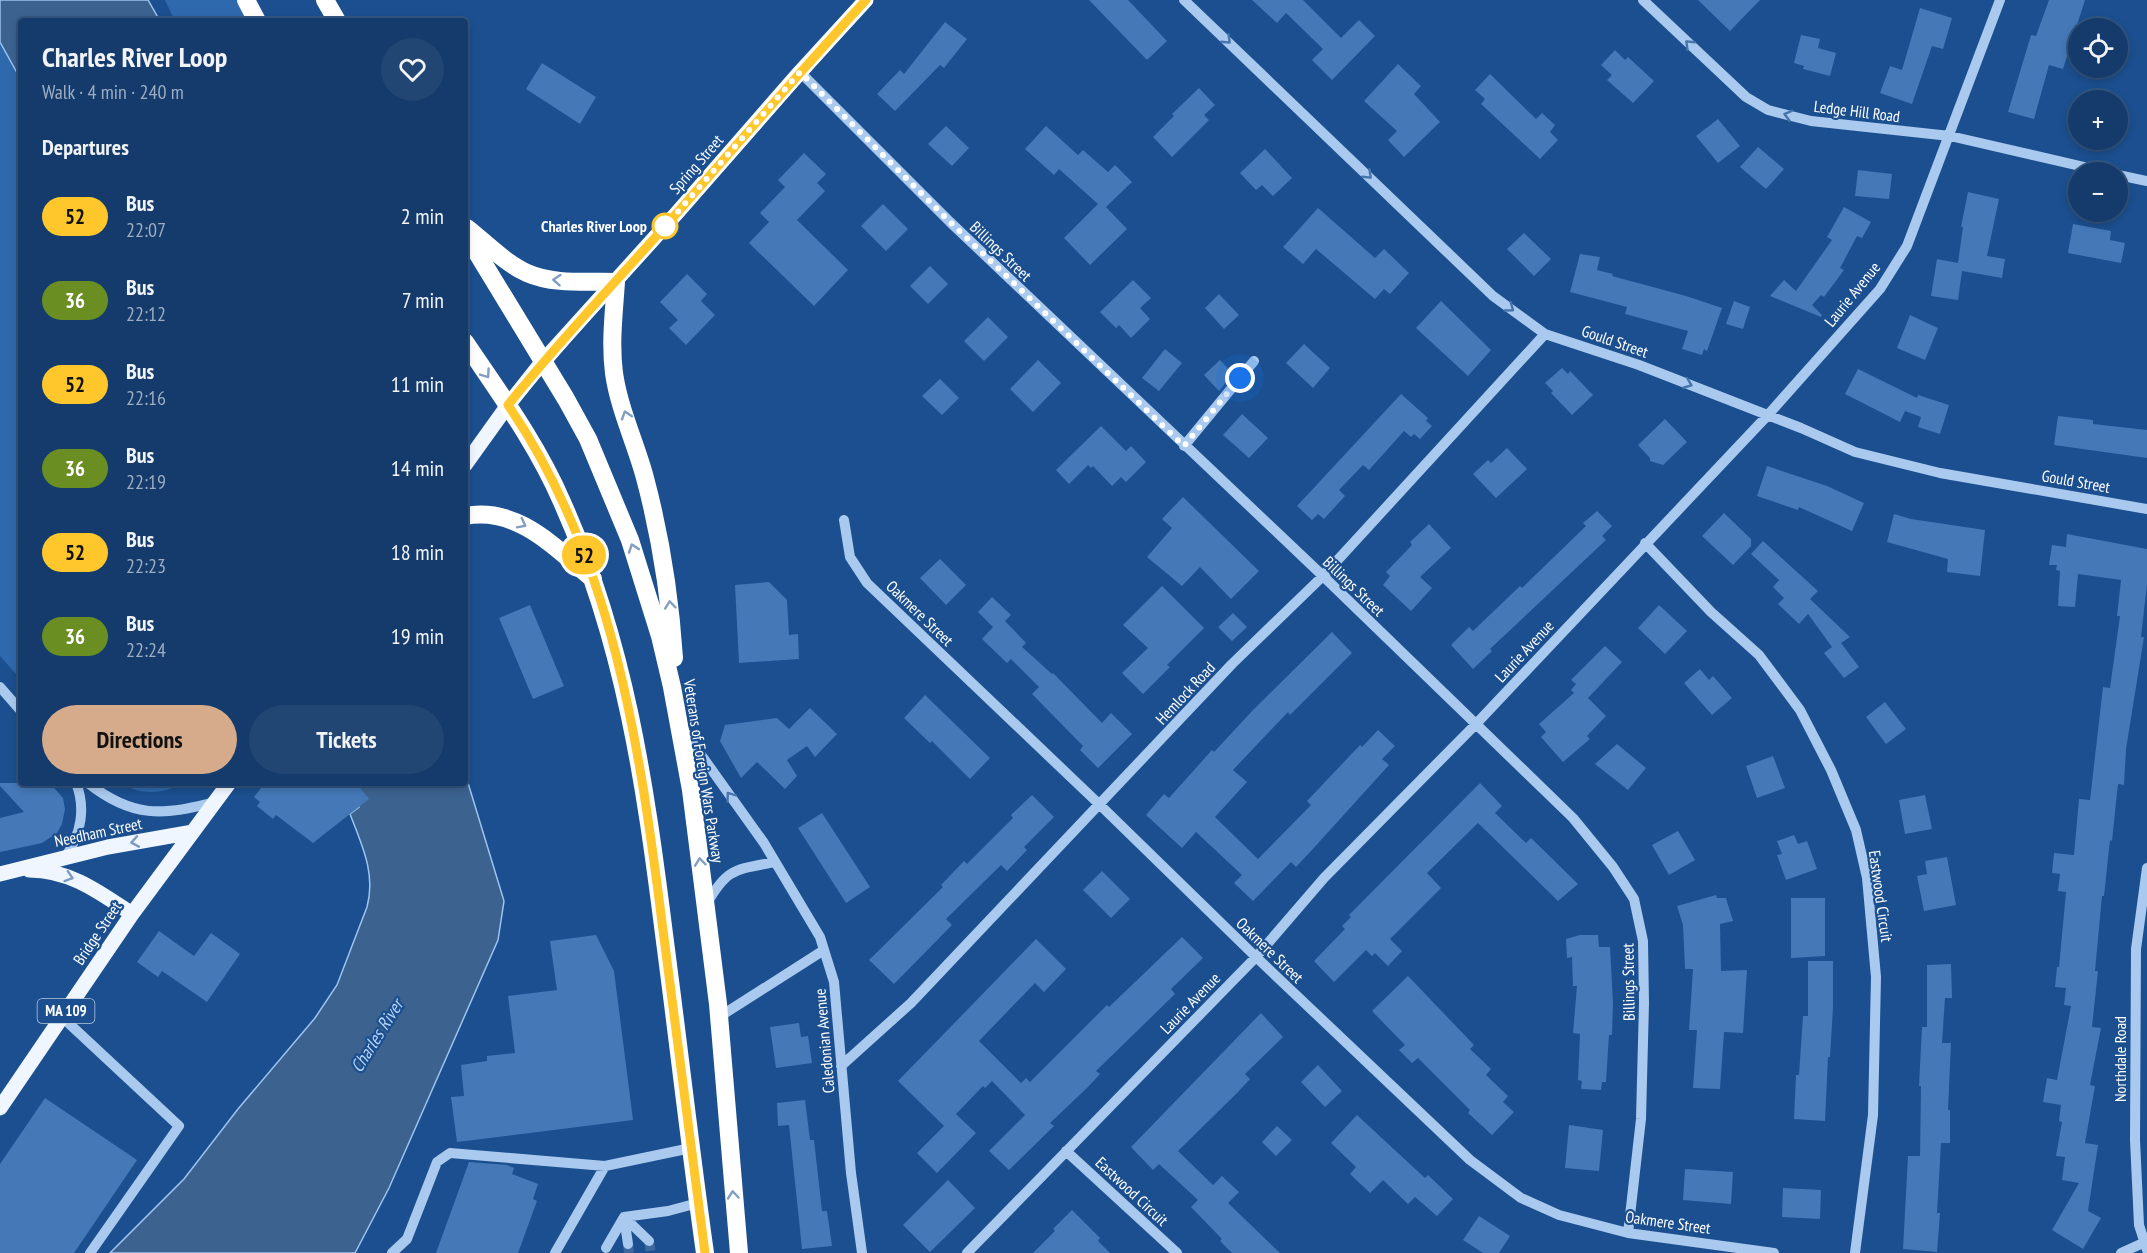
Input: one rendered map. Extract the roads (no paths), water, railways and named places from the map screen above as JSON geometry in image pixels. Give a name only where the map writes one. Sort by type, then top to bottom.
[{"type":"highway","points":[[246,0],[255,18]]},
{"type":"highway","points":[[325,0],[335,18]]},
{"type":"highway","points":[[468,228],[509,262],[529,274],[551,280],[616,282],[614,370],[619,395],[646,483],[663,557],[671,617],[680,726]]},
{"type":"highway","name":"Veterans of Foreign Wars Parkway","points":[[468,238],[588,439],[623,521],[660,636],[688,768],[719,1017],[739,1253]]},
{"type":"highway","points":[[468,346],[526,432],[547,471],[593,579],[618,662],[646,797],[705,1253]]},
{"type":"highway","points":[[468,516],[498,516],[524,525],[593,579]]},
{"type":"main road","name":"Spring Street","points":[[468,461],[543,361],[866,0]]},
{"type":"main road","name":"Bridge Street","points":[[0,1108],[132,914],[227,786]]},
{"type":"main road","name":"Needham Street","points":[[6,873],[66,856],[193,832]]},
{"type":"main road","name":"Needham Street","points":[[6,873],[39,870],[72,877],[132,914]]},
{"type":"street","name":"Gould Street","points":[[1184,0],[1493,296],[1545,334],[1639,364],[1855,452],[1940,473],[2147,509]]},
{"type":"street","name":"Ledge Hill Road","points":[[1643,0],[1746,97],[1768,110],[1811,121],[1950,136],[2068,163]]},
{"type":"street","name":"Laurie Avenue","points":[[967,1253],[1256,957],[1324,878],[1476,724],[1767,416],[1885,280],[1908,246],[2000,0]]},
{"type":"street","name":"Billings Street","points":[[800,72],[950,222],[1323,576],[1573,818],[1612,867],[1634,900],[1644,941],[1641,1119],[1628,1233]]},
{"type":"street","points":[[2128,177],[2147,181]]},
{"type":"street","name":"Hemlock Road","points":[[841,1066],[911,1003],[1232,664],[1323,576],[1545,334]]},
{"type":"street","points":[[1184,446],[1254,361]]},
{"type":"street","name":"Oakmere Street","points":[[844,520],[850,557],[867,583],[1470,1160],[1521,1198],[1559,1215],[1628,1233],[1774,1253]]},
{"type":"street","name":"Eastwood Circuit","points":[[1645,543],[1711,612],[1759,655],[1800,710],[1831,770],[1856,830],[1867,878],[1876,976],[1873,1115],[1856,1253]]},
{"type":"street","points":[[0,687],[18,708]]},
{"type":"street","name":"Caledonian Avenue","points":[[680,726],[764,843],[820,937],[834,982],[851,1173],[862,1253]]},
{"type":"street","points":[[66,856],[75,842],[80,825],[82,807],[77,786]]},
{"type":"street","points":[[92,786],[121,805],[138,810],[179,810],[215,802]]},
{"type":"street","points":[[705,906],[719,882],[738,870],[775,862]]},
{"type":"street","name":"Northdale Road","points":[[2145,1247],[2139,1225],[2135,1140],[2136,961],[2147,868]]},
{"type":"street","points":[[719,1017],[824,950]]},
{"type":"street","points":[[62,1017],[179,1126],[90,1253]]},
{"type":"street","points":[[392,1253],[407,1239],[437,1162],[450,1153],[605,1166],[691,1148]]},
{"type":"street","name":"Eastwood Circuit","points":[[1066,1151],[1177,1253]]},
{"type":"street","points":[[555,1253],[605,1166]]},
{"type":"street","points":[[624,1217],[698,1203]]},
{"type":"street","points":[[624,1217],[649,1241]]},
{"type":"street","points":[[624,1217],[628,1244]]},
{"type":"street","points":[[606,1248],[624,1217]]},
{"type":"street","points":[[2121,1253],[2145,1247]]},
{"type":"water","points":[[0,0],[148,0],[158,18],[18,18],[18,75],[0,42]]},
{"type":"water","name":"Charles River","points":[[468,783],[504,901],[498,940],[389,1188],[355,1253],[110,1253],[184,1179],[238,1109],[315,1018],[337,985],[367,907],[369,895],[369,871],[350,814],[359,807],[342,786],[468,786]]},
{"type":"tunnel","points":[[649,1241],[651,1253]]},
{"type":"tunnel","points":[[628,1244],[629,1253]]},
{"type":"place","name":"Charles River Loop","points":[[665,226]]}]
